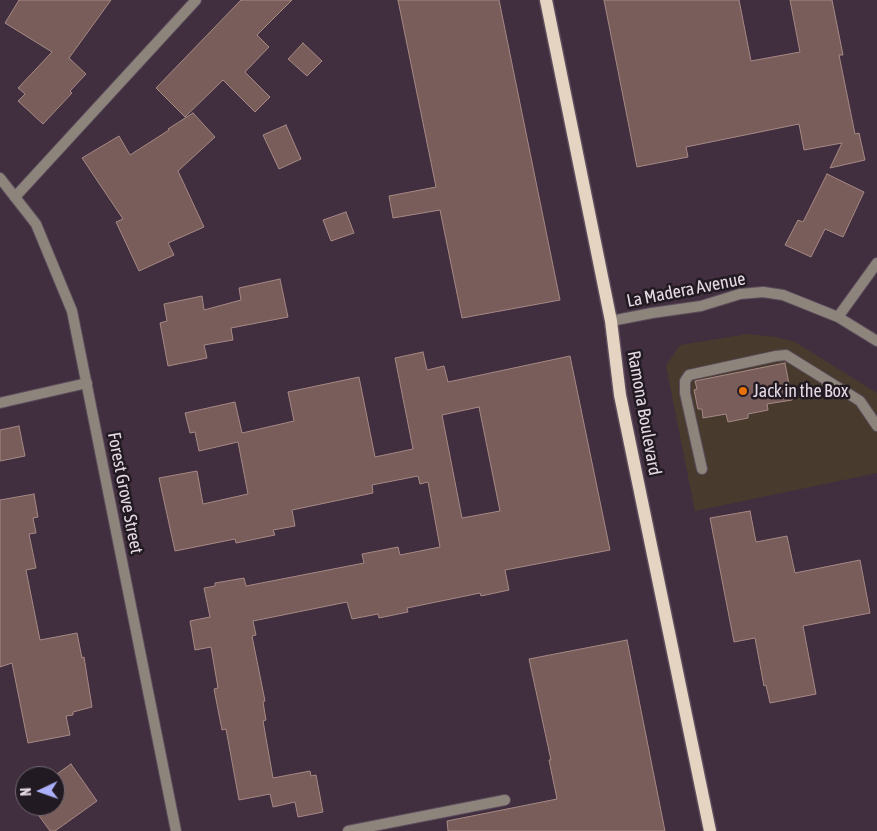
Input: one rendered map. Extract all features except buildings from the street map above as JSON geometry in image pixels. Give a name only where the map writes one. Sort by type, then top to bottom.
[{"type":"main road","name":"Ramona Boulevard","points":[[546,0],[611,321],[620,394],[710,831]]},
{"type":"street","points":[[15,197],[196,0]]},
{"type":"street","name":"Forest Grove Street","points":[[0,178],[36,224],[72,310],[176,831]]},
{"type":"street","points":[[838,317],[877,263]]},
{"type":"street","name":"La Madera Avenue","points":[[611,321],[701,306],[740,294],[763,292],[783,295],[838,317],[877,341]]},
{"type":"street","points":[[702,469],[686,393],[685,382],[689,375],[786,355],[860,401],[877,426]]},
{"type":"street","points":[[0,403],[87,383]]},
{"type":"street","points":[[348,831],[505,800]]},
{"type":"shaded area","points":[[748,334],[775,337],[795,342],[877,393],[877,473],[695,511],[666,366],[680,345]]},
{"type":"place","name":"Jack in the Box","points":[[743,391]]}]
